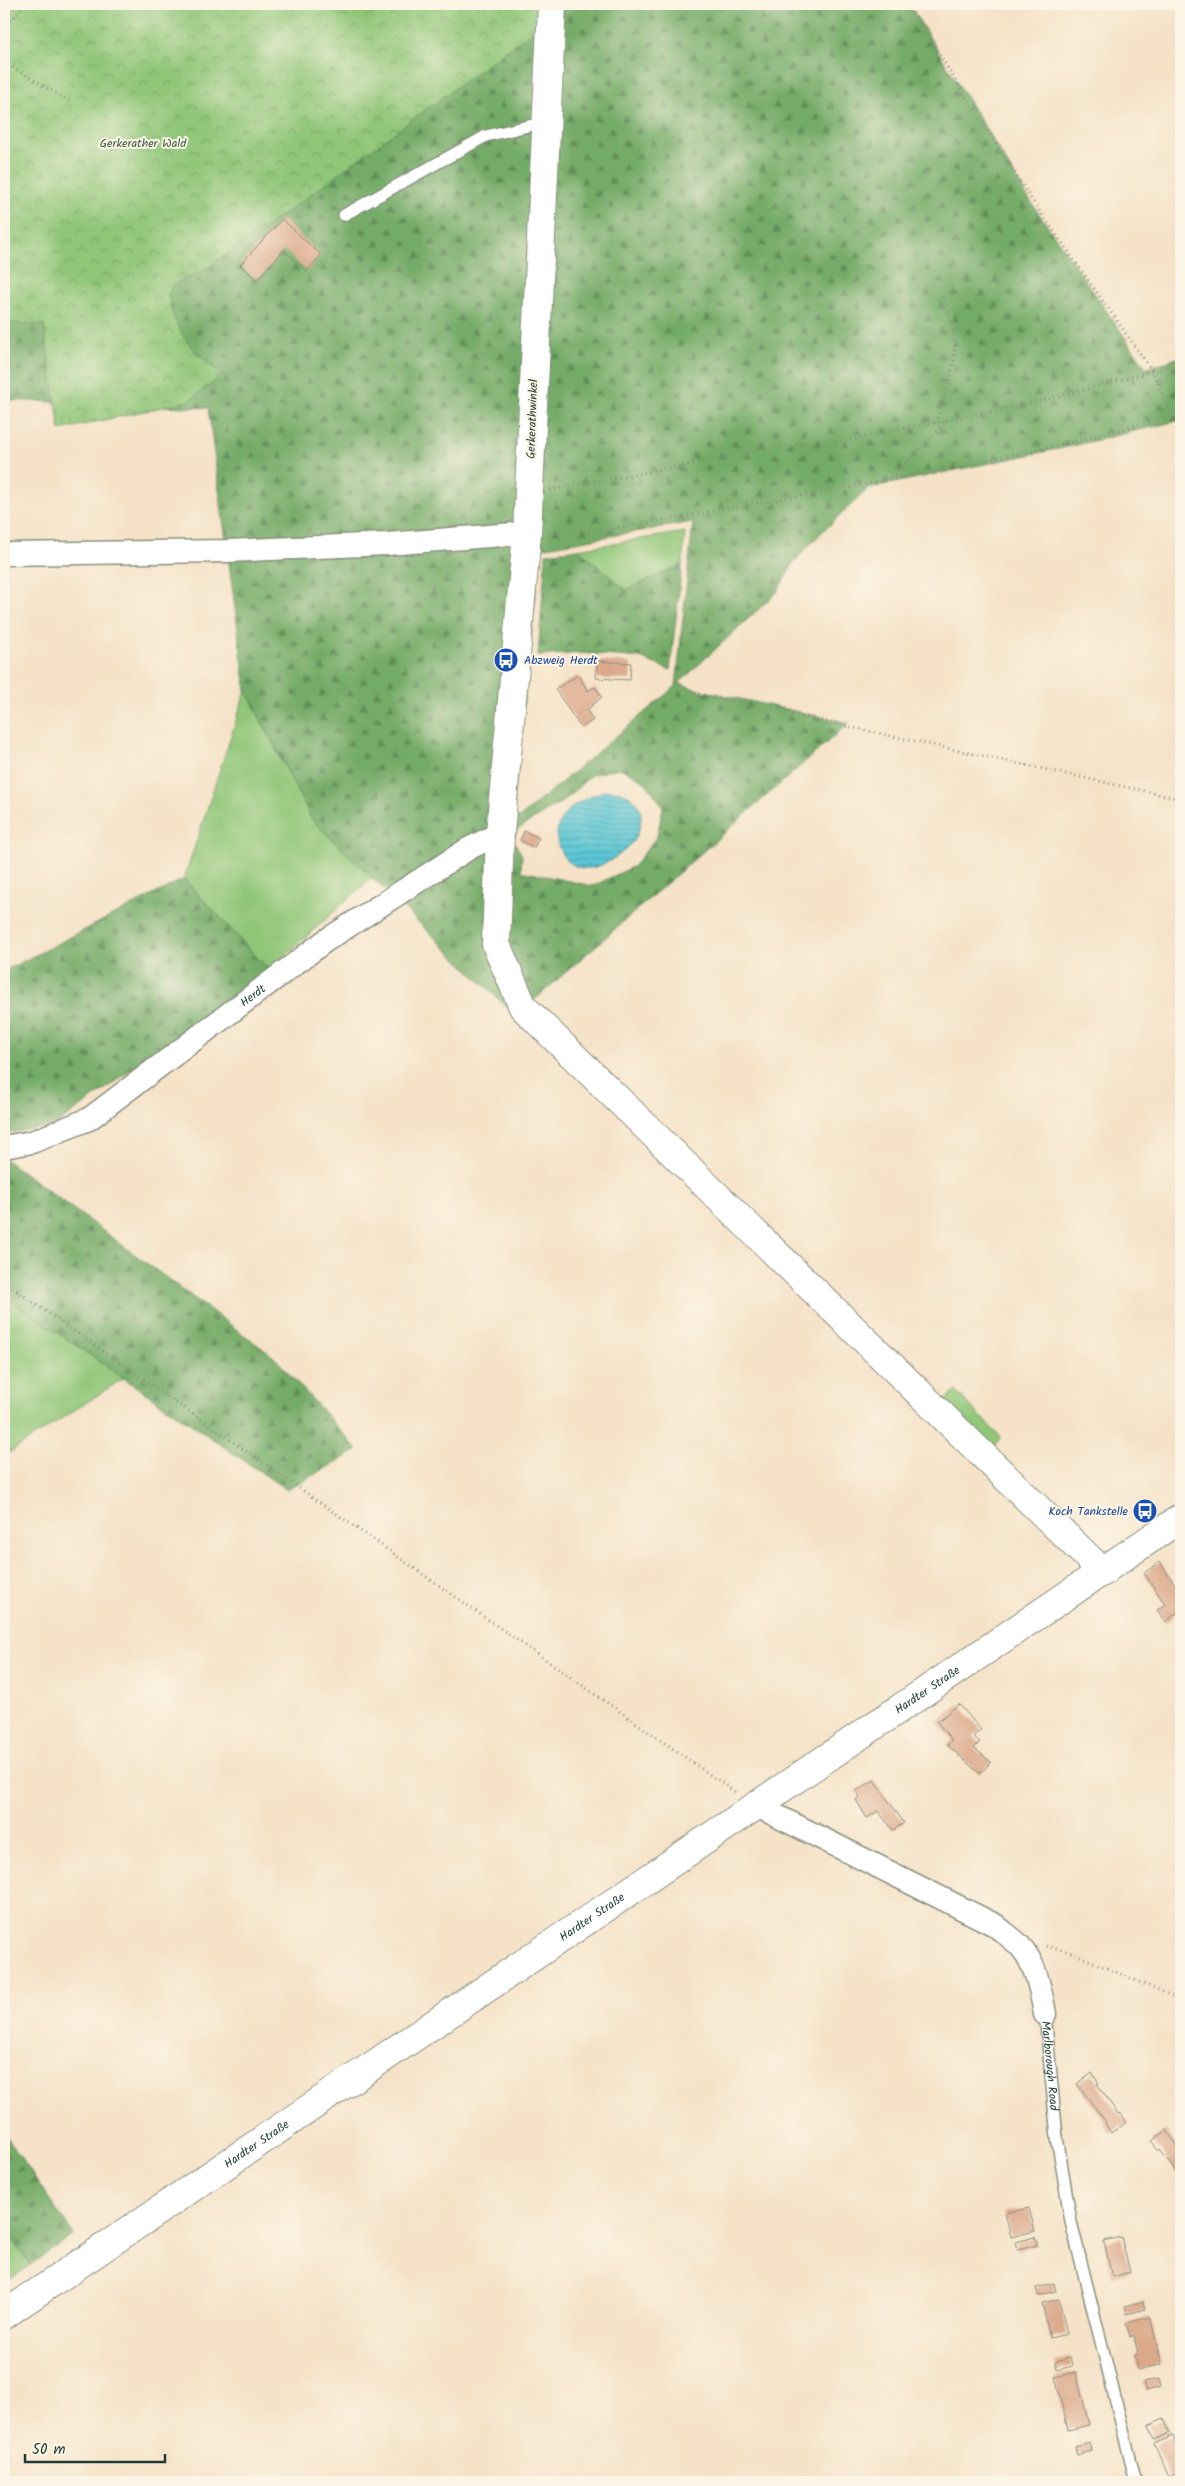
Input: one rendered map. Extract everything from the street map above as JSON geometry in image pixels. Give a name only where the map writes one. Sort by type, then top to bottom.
[{"type":"street","name":"Gerkerathwinkel","points":[[552,4],[545,122],[528,533],[500,834],[496,944],[524,1007],[1103,1572]]},
{"type":"street","points":[[4,554],[227,551],[387,544],[528,533]]},
{"type":"street","name":"Herdt","points":[[4,1147],[32,1142],[90,1119],[324,941],[468,849],[500,834]]},
{"type":"street","name":"Hardter Straße","points":[[4,2315],[1181,1518]]},
{"type":"street","name":"Marlborough Road","points":[[755,1805],[995,1925],[1020,1946],[1037,1978],[1045,2014]]},
{"type":"lane","points":[[344,215],[486,136],[545,122]]},
{"type":"lane","name":"Marlborough Road","points":[[1045,2014],[1057,2137],[1071,2222],[1136,2482]]},
{"type":"path","points":[[4,28],[24,4]]},
{"type":"path","points":[[907,4],[1029,196],[1154,372],[1172,417]]},
{"type":"path","points":[[4,62],[69,101]]},
{"type":"path","points":[[935,423],[952,375],[955,346],[954,332],[941,293]]},
{"type":"path","points":[[529,494],[724,458],[754,450],[794,444],[839,444],[891,430],[948,421],[1045,400],[1181,364]]},
{"type":"path","points":[[528,533],[599,531],[890,480],[1067,443],[1181,414]]},
{"type":"path","points":[[890,480],[948,421]]},
{"type":"path","points":[[694,693],[1181,799]]},
{"type":"path","points":[[4,1282],[755,1805]]},
{"type":"path","points":[[1020,1946],[1045,1946],[1070,1952],[1181,2000]]},
{"type":"green space","points":[[4,4],[909,4],[1029,199],[1146,368],[1181,357],[1181,420],[1072,446],[869,488],[819,535],[794,562],[777,592],[679,683],[695,689],[849,723],[531,1003],[508,1008],[312,820],[246,690],[208,408],[4,400]],"holes":[[[693,522],[676,686],[519,818],[512,814],[540,548]],[[619,768],[635,775],[645,783],[663,807],[657,836],[634,866],[593,886],[521,871],[522,855],[513,840],[518,829],[565,800],[591,775]]]},
{"type":"green space","name":"Gerkerather Wald","points":[[4,4],[543,4],[542,24],[292,208],[201,272],[174,284],[168,293],[174,318],[194,350],[223,375],[189,401],[60,430],[44,325],[4,322]]},
{"type":"green space","points":[[685,532],[682,565],[626,590],[578,549]]},
{"type":"green space","points":[[578,549],[626,590],[682,565],[670,670],[640,658],[581,653],[538,656],[546,553]]},
{"type":"green space","points":[[246,690],[312,820],[373,877],[269,970],[184,879]]},
{"type":"green space","points":[[184,879],[269,970],[56,1125],[4,1134],[4,971]]},
{"type":"green space","points":[[4,1158],[274,1357],[358,1450],[287,1490],[4,1296]]},
{"type":"green space","points":[[4,1296],[124,1378],[4,1456]]},
{"type":"green space","points":[[956,1391],[1001,1438],[991,1451],[942,1403]]},
{"type":"green space","points":[[4,2133],[74,2235],[30,2265],[4,2227]]},
{"type":"green space","points":[[4,2227],[30,2265],[4,2284]]},
{"type":"water","points":[[604,791],[623,793],[636,802],[640,809],[641,817],[636,836],[620,854],[597,867],[582,868],[573,865],[561,853],[558,844],[558,827],[561,819],[575,805]]},
{"type":"building","points":[[282,219],[321,255],[307,271],[284,250],[257,280],[240,265]]},
{"type":"building","points":[[597,661],[631,663],[630,680],[596,678]]},
{"type":"building","points":[[578,675],[588,691],[595,687],[602,697],[587,710],[593,720],[581,728],[555,689]]},
{"type":"building","points":[[525,831],[539,838],[534,848],[520,840]]},
{"type":"building","points":[[1160,1562],[1178,1589],[1181,1587],[1181,1609],[1166,1622],[1157,1610],[1165,1604],[1144,1573]]},
{"type":"building","points":[[959,1704],[981,1730],[973,1736],[980,1742],[974,1748],[991,1762],[980,1774],[947,1745],[952,1740],[937,1722]]},
{"type":"building","points":[[874,1780],[904,1823],[893,1830],[878,1811],[867,1818],[856,1800],[860,1797],[856,1791]]},
{"type":"building","points":[[1092,2073],[1099,2083],[1097,2084],[1118,2114],[1120,2113],[1127,2122],[1111,2133],[1106,2122],[1077,2084]]},
{"type":"building","points":[[1167,2130],[1181,2154],[1181,2180],[1160,2149],[1158,2151],[1152,2141]]},
{"type":"building","points":[[1029,2208],[1035,2231],[1011,2237],[1005,2213]]},
{"type":"building","points":[[1035,2237],[1037,2245],[1018,2250],[1016,2242]]},
{"type":"building","points":[[1121,2237],[1130,2272],[1112,2277],[1104,2241]]},
{"type":"building","points":[[1054,2283],[1056,2291],[1038,2296],[1036,2288]]},
{"type":"building","points":[[1059,2299],[1067,2334],[1050,2338],[1042,2303]]},
{"type":"building","points":[[1143,2301],[1145,2309],[1127,2314],[1125,2306]]},
{"type":"building","points":[[1150,2317],[1162,2364],[1138,2370],[1135,2355],[1138,2354],[1134,2336],[1130,2337],[1126,2323]]},
{"type":"building","points":[[1070,2358],[1072,2366],[1057,2370],[1055,2362]]},
{"type":"building","points":[[1076,2372],[1089,2425],[1068,2430],[1055,2377]]},
{"type":"building","points":[[1159,2379],[1161,2387],[1146,2391],[1143,2382]]},
{"type":"building","points":[[1164,2419],[1170,2433],[1154,2440],[1148,2426]]},
{"type":"building","points":[[1173,2436],[1181,2454],[1181,2471],[1169,2477],[1154,2444]]},
{"type":"building","points":[[1090,2443],[1092,2451],[1077,2455],[1075,2447]]},
{"type":"place","name":"Abzweig Herdt","points":[[506,660]]},
{"type":"place","name":"Koch Tankstelle","points":[[1145,1511]]}]
